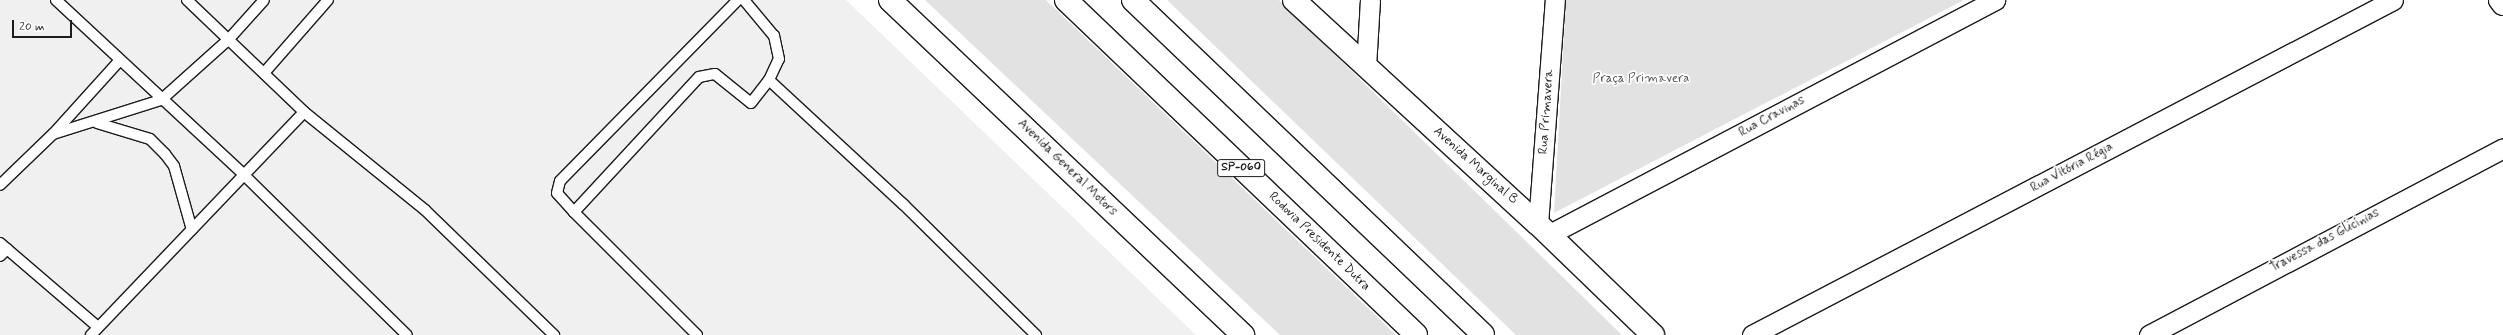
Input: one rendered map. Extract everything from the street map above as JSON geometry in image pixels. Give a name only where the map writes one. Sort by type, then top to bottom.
[{"type":"main road","name":"Avenida General Motors","points":[[890,0],[1243,335]]},
{"type":"main road","name":"Rodovia Presidente Dutra","points":[[1066,0],[1416,335]]},
{"type":"main road","points":[[1134,0],[1483,335]]},
{"type":"main road","name":"Avenida Marginal B","points":[[1294,0],[1544,229],[1653,335]]},
{"type":"main road","points":[[2500,0],[2503,4]]},
{"type":"street","points":[[1366,67],[1370,0]]},
{"type":"street","name":"Rua Primavera","points":[[1544,229],[1554,0]]},
{"type":"street","name":"Rua Cravinas","points":[[1544,229],[1995,0]]},
{"type":"street","name":"Rua Vitória Régia","points":[[1752,335],[2393,0]]},
{"type":"street","name":"Travessa das Glicínias","points":[[2149,335],[2503,148]]},
{"type":"lane","points":[[56,0],[119,61],[244,175],[407,335]]},
{"type":"lane","points":[[187,0],[304,112],[425,210],[554,335]]},
{"type":"lane","points":[[53,134],[97,123],[161,100],[229,39],[264,0]]},
{"type":"lane","points":[[264,73],[328,0]]},
{"type":"lane","points":[[697,335],[557,194],[560,181],[738,0]]},
{"type":"lane","points":[[574,212],[699,77],[714,74],[751,103],[769,80],[779,59],[774,36],[744,0]]},
{"type":"lane","points":[[0,185],[53,134],[119,61]]},
{"type":"lane","points":[[769,80],[897,198],[1036,335]]},
{"type":"lane","points":[[91,335],[304,112]]},
{"type":"lane","points":[[97,123],[150,139],[166,154],[174,166],[192,230]]},
{"type":"lane","points":[[2,249],[98,327]]},
{"type":"shaded area","points":[[0,0],[846,0],[1196,335],[0,335]]},
{"type":"green space","points":[[925,0],[1046,0],[1396,335],[1280,335]]},
{"type":"green space","points":[[1167,0],[1279,0],[1622,335],[1516,335]]},
{"type":"green space","name":"Praça Primavera","points":[[1566,0],[1964,0],[1554,213]]}]
